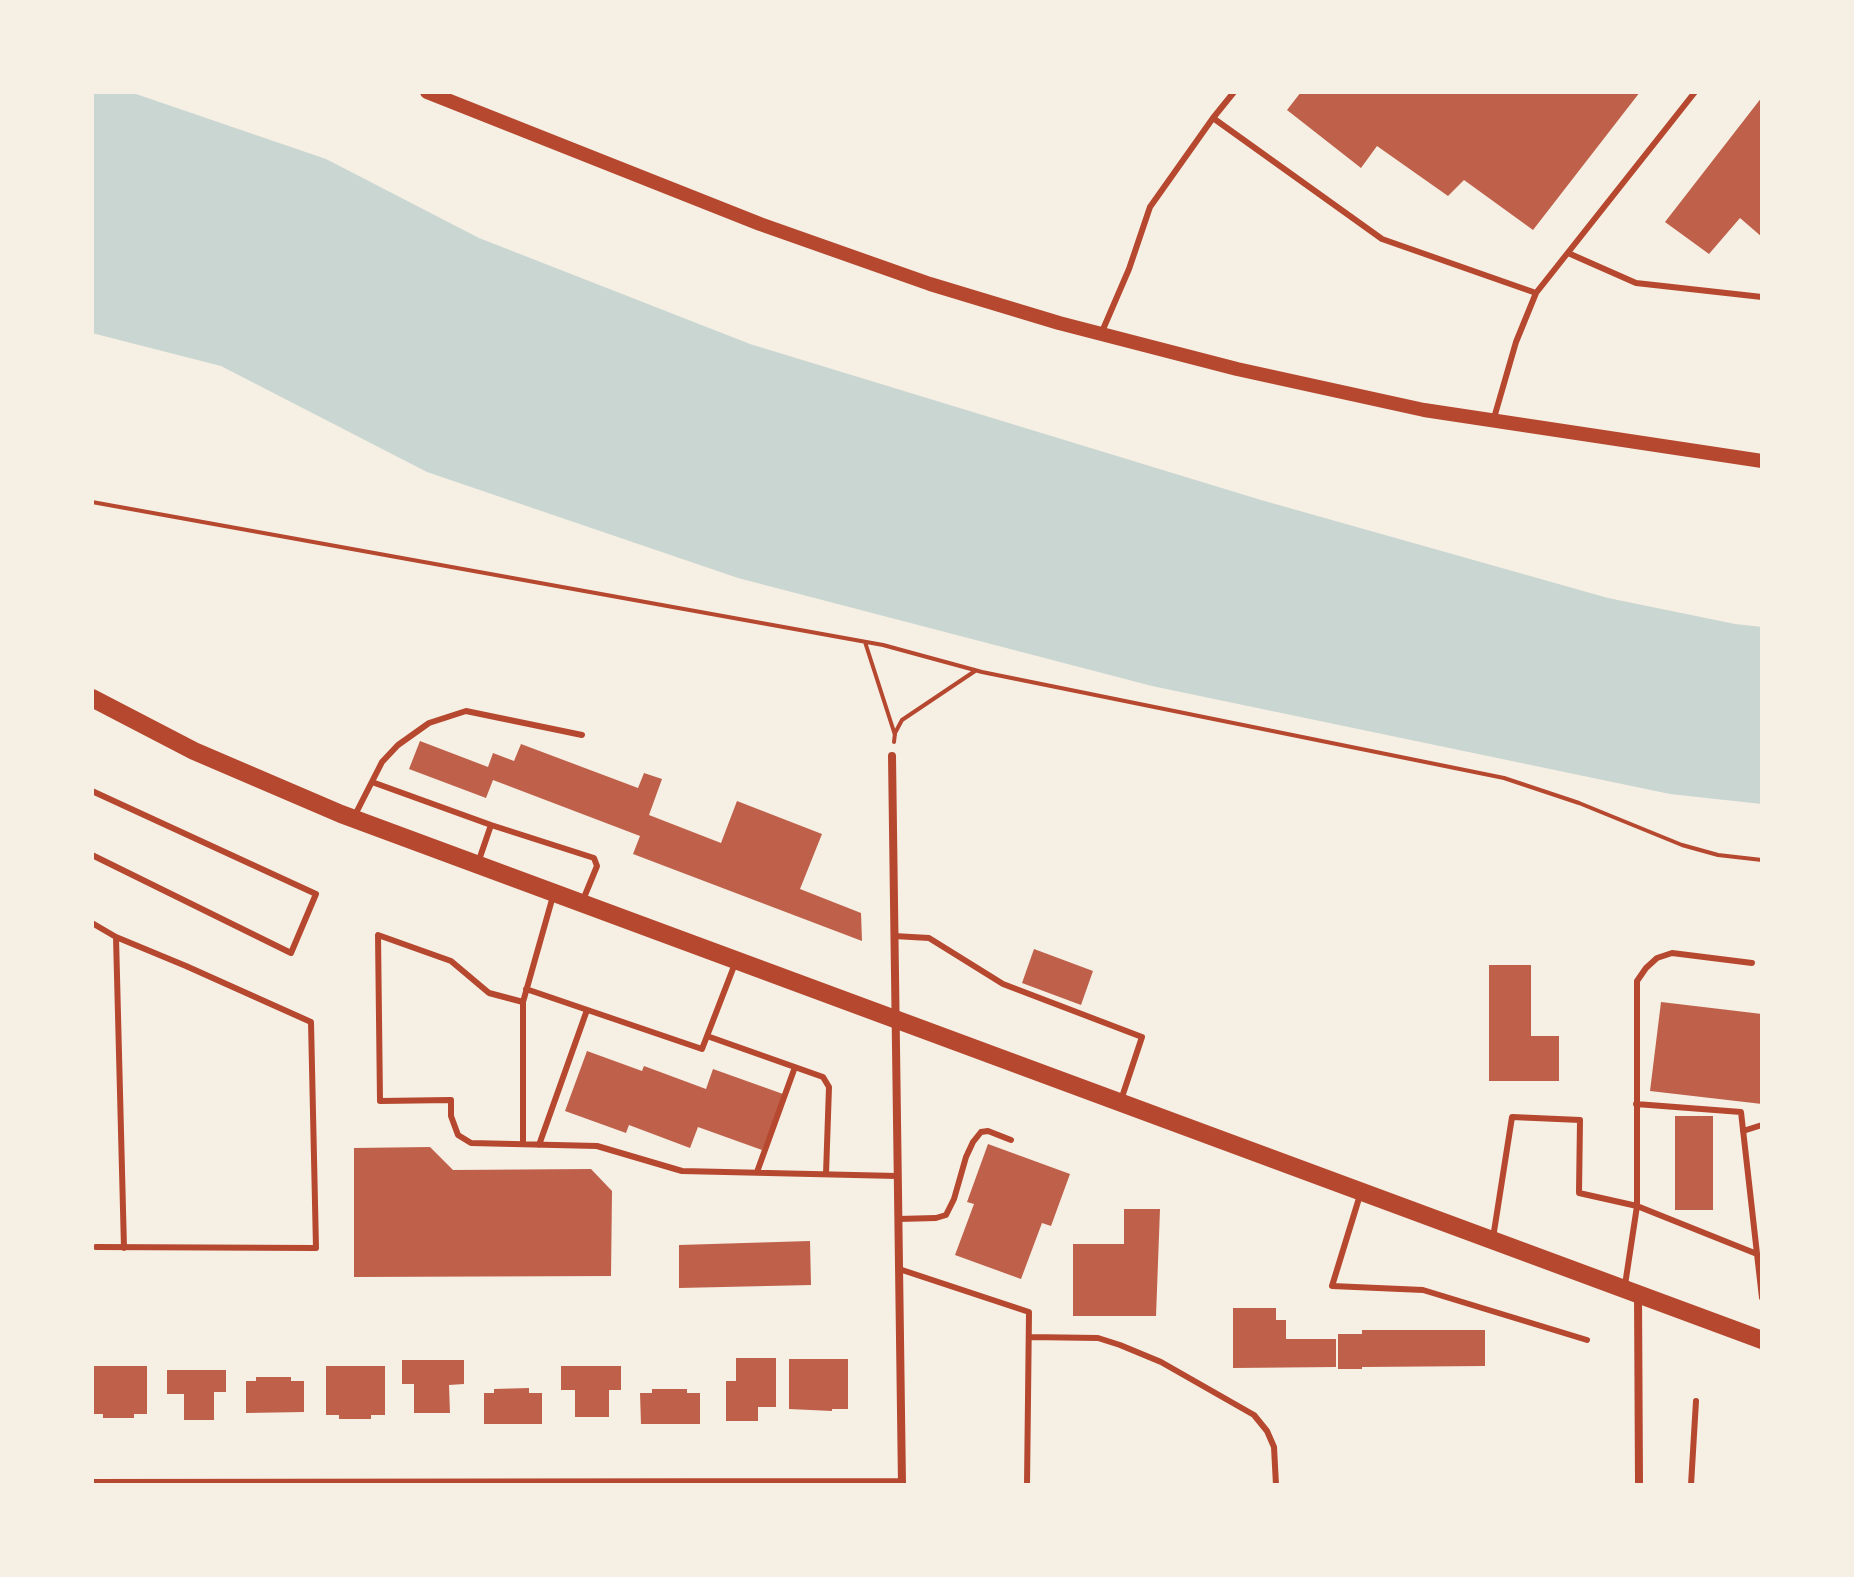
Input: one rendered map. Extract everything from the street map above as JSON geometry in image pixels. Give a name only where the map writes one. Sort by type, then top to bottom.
[{"type":"main road","points":[[92,698],[194,751],[354,819],[1762,1340]]},
{"type":"street","points":[[427,92],[452,97],[760,224],[930,284],[1101,334],[1237,369],[1424,410],[1762,461]]},
{"type":"street","points":[[92,1483],[903,1484],[892,756]]},
{"type":"street","points":[[1631,1291],[1639,1485]]},
{"type":"lane","points":[[1101,334],[1129,269],[1150,207],[1234,92]]},
{"type":"lane","points":[[1493,421],[1516,342],[1536,293],[1695,92]]},
{"type":"lane","points":[[1213,118],[1382,239],[1536,293]]},
{"type":"lane","points":[[1568,253],[1636,283],[1762,297]]},
{"type":"lane","points":[[354,819],[382,762],[398,745],[429,723],[466,711],[582,735]]},
{"type":"lane","points":[[372,782],[594,858],[597,866],[582,903]]},
{"type":"lane","points":[[92,791],[316,894],[291,953],[92,855]]},
{"type":"lane","points":[[477,864],[491,825]]},
{"type":"lane","points":[[523,1144],[523,1002],[554,892]]},
{"type":"lane","points":[[92,923],[116,937],[311,1022],[316,1248],[96,1247]]},
{"type":"lane","points":[[523,1002],[489,993],[451,961],[378,935],[380,1101],[451,1100],[451,1116],[458,1135],[471,1143],[597,1146],[682,1171],[897,1176]]},
{"type":"lane","points":[[894,936],[929,938],[1003,984],[1142,1037],[1120,1103]]},
{"type":"lane","points":[[116,937],[124,1248]]},
{"type":"lane","points":[[1631,1291],[1637,1206],[1637,981],[1657,958],[1672,953],[1752,963]]},
{"type":"lane","points":[[526,989],[702,1049],[736,961]]},
{"type":"lane","points":[[539,1145],[587,1010]]},
{"type":"lane","points":[[707,1036],[823,1077],[829,1087],[826,1174]]},
{"type":"lane","points":[[757,1172],[795,1067]]},
{"type":"lane","points":[[1636,1104],[1741,1112],[1762,1298]]},
{"type":"lane","points":[[1492,1240],[1512,1117],[1580,1120],[1579,1193],[1637,1206],[1757,1254]]},
{"type":"lane","points":[[1743,1131],[1762,1125]]},
{"type":"lane","points":[[898,1219],[946,1215],[966,1157],[981,1132],[988,1131],[1011,1140]]},
{"type":"lane","points":[[1361,1192],[1332,1286],[1423,1290],[1587,1340]]},
{"type":"lane","points":[[899,1269],[1029,1312],[1027,1485]]},
{"type":"lane","points":[[1029,1337],[1098,1338],[1120,1345],[1161,1362],[1254,1415],[1267,1431],[1274,1447],[1276,1485]]},
{"type":"lane","points":[[1691,1485],[1696,1401]]},
{"type":"path","points":[[92,502],[883,645],[976,671],[1504,778],[1579,803],[1682,845],[1718,855],[1762,860]]},
{"type":"path","points":[[865,642],[895,736]]},
{"type":"path","points":[[892,756],[895,736],[902,720],[976,671]]},
{"type":"shaded area","points":[[92,92],[130,92],[326,159],[479,238],[750,344],[1261,500],[1608,598],[1762,627],[1762,804],[1670,794],[1152,686],[738,578],[427,472],[221,366],[92,333]]},
{"type":"building","points":[[1301,92],[1640,92],[1533,230],[1464,180],[1448,196],[1377,146],[1361,168],[1287,110]]},
{"type":"building","points":[[1762,97],[1762,237],[1740,218],[1709,254],[1665,222]]},
{"type":"building","points":[[420,741],[488,767],[493,753],[514,761],[521,744],[638,788],[644,773],[662,779],[649,815],[721,843],[737,801],[822,834],[800,889],[861,913],[862,941],[633,854],[640,836],[493,780],[486,798],[409,769]]},
{"type":"building","points":[[1034,949],[1093,971],[1081,1005],[1022,983]]},
{"type":"building","points":[[1489,965],[1531,965],[1531,1036],[1559,1036],[1559,1081],[1489,1081]]},
{"type":"building","points":[[1661,1002],[1762,1014],[1762,1104],[1650,1091]]},
{"type":"building","points":[[587,1051],[642,1071],[644,1066],[706,1089],[713,1069],[783,1094],[762,1150],[698,1127],[690,1148],[629,1125],[626,1133],[565,1111]]},
{"type":"building","points":[[1675,1116],[1713,1116],[1713,1210],[1675,1210]]},
{"type":"building","points":[[988,1144],[1070,1174],[1051,1226],[1042,1223],[1021,1279],[955,1255],[974,1204],[967,1202]]},
{"type":"building","points":[[430,1147],[453,1170],[591,1169],[612,1191],[611,1276],[354,1277],[354,1148]]},
{"type":"building","points":[[1124,1209],[1160,1209],[1156,1316],[1073,1316],[1073,1244],[1124,1244]]},
{"type":"building","points":[[810,1241],[811,1285],[679,1288],[679,1245]]},
{"type":"building","points":[[1233,1308],[1276,1308],[1276,1320],[1286,1320],[1286,1339],[1336,1339],[1336,1367],[1233,1368]]},
{"type":"building","points":[[1362,1330],[1485,1330],[1485,1366],[1338,1369],[1338,1334],[1362,1334]]},
{"type":"building","points":[[736,1358],[776,1358],[776,1407],[758,1407],[758,1421],[726,1421],[726,1381],[736,1381]]},
{"type":"building","points":[[789,1359],[848,1359],[848,1409],[789,1409]]},
{"type":"building","points":[[402,1360],[464,1360],[464,1384],[449,1385],[450,1413],[414,1413],[414,1384],[402,1384]]},
{"type":"building","points":[[92,1366],[147,1366],[147,1414],[134,1414],[134,1418],[103,1418],[103,1414],[92,1414]]},
{"type":"building","points":[[326,1366],[385,1366],[385,1415],[371,1415],[371,1419],[339,1419],[339,1415],[326,1415]]},
{"type":"building","points":[[561,1366],[621,1366],[621,1390],[609,1390],[609,1417],[575,1417],[575,1390],[561,1390]]},
{"type":"building","points":[[167,1370],[226,1370],[226,1392],[214,1392],[214,1420],[184,1420],[184,1394],[167,1394]]},
{"type":"building","points":[[256,1377],[291,1377],[291,1381],[304,1381],[304,1412],[246,1413],[246,1381],[256,1381]]},
{"type":"building","points":[[529,1388],[529,1393],[542,1393],[542,1424],[484,1424],[484,1393],[494,1393],[494,1389]]},
{"type":"building","points":[[652,1389],[687,1389],[687,1393],[700,1393],[700,1424],[641,1424],[640,1393],[652,1393]]}]
